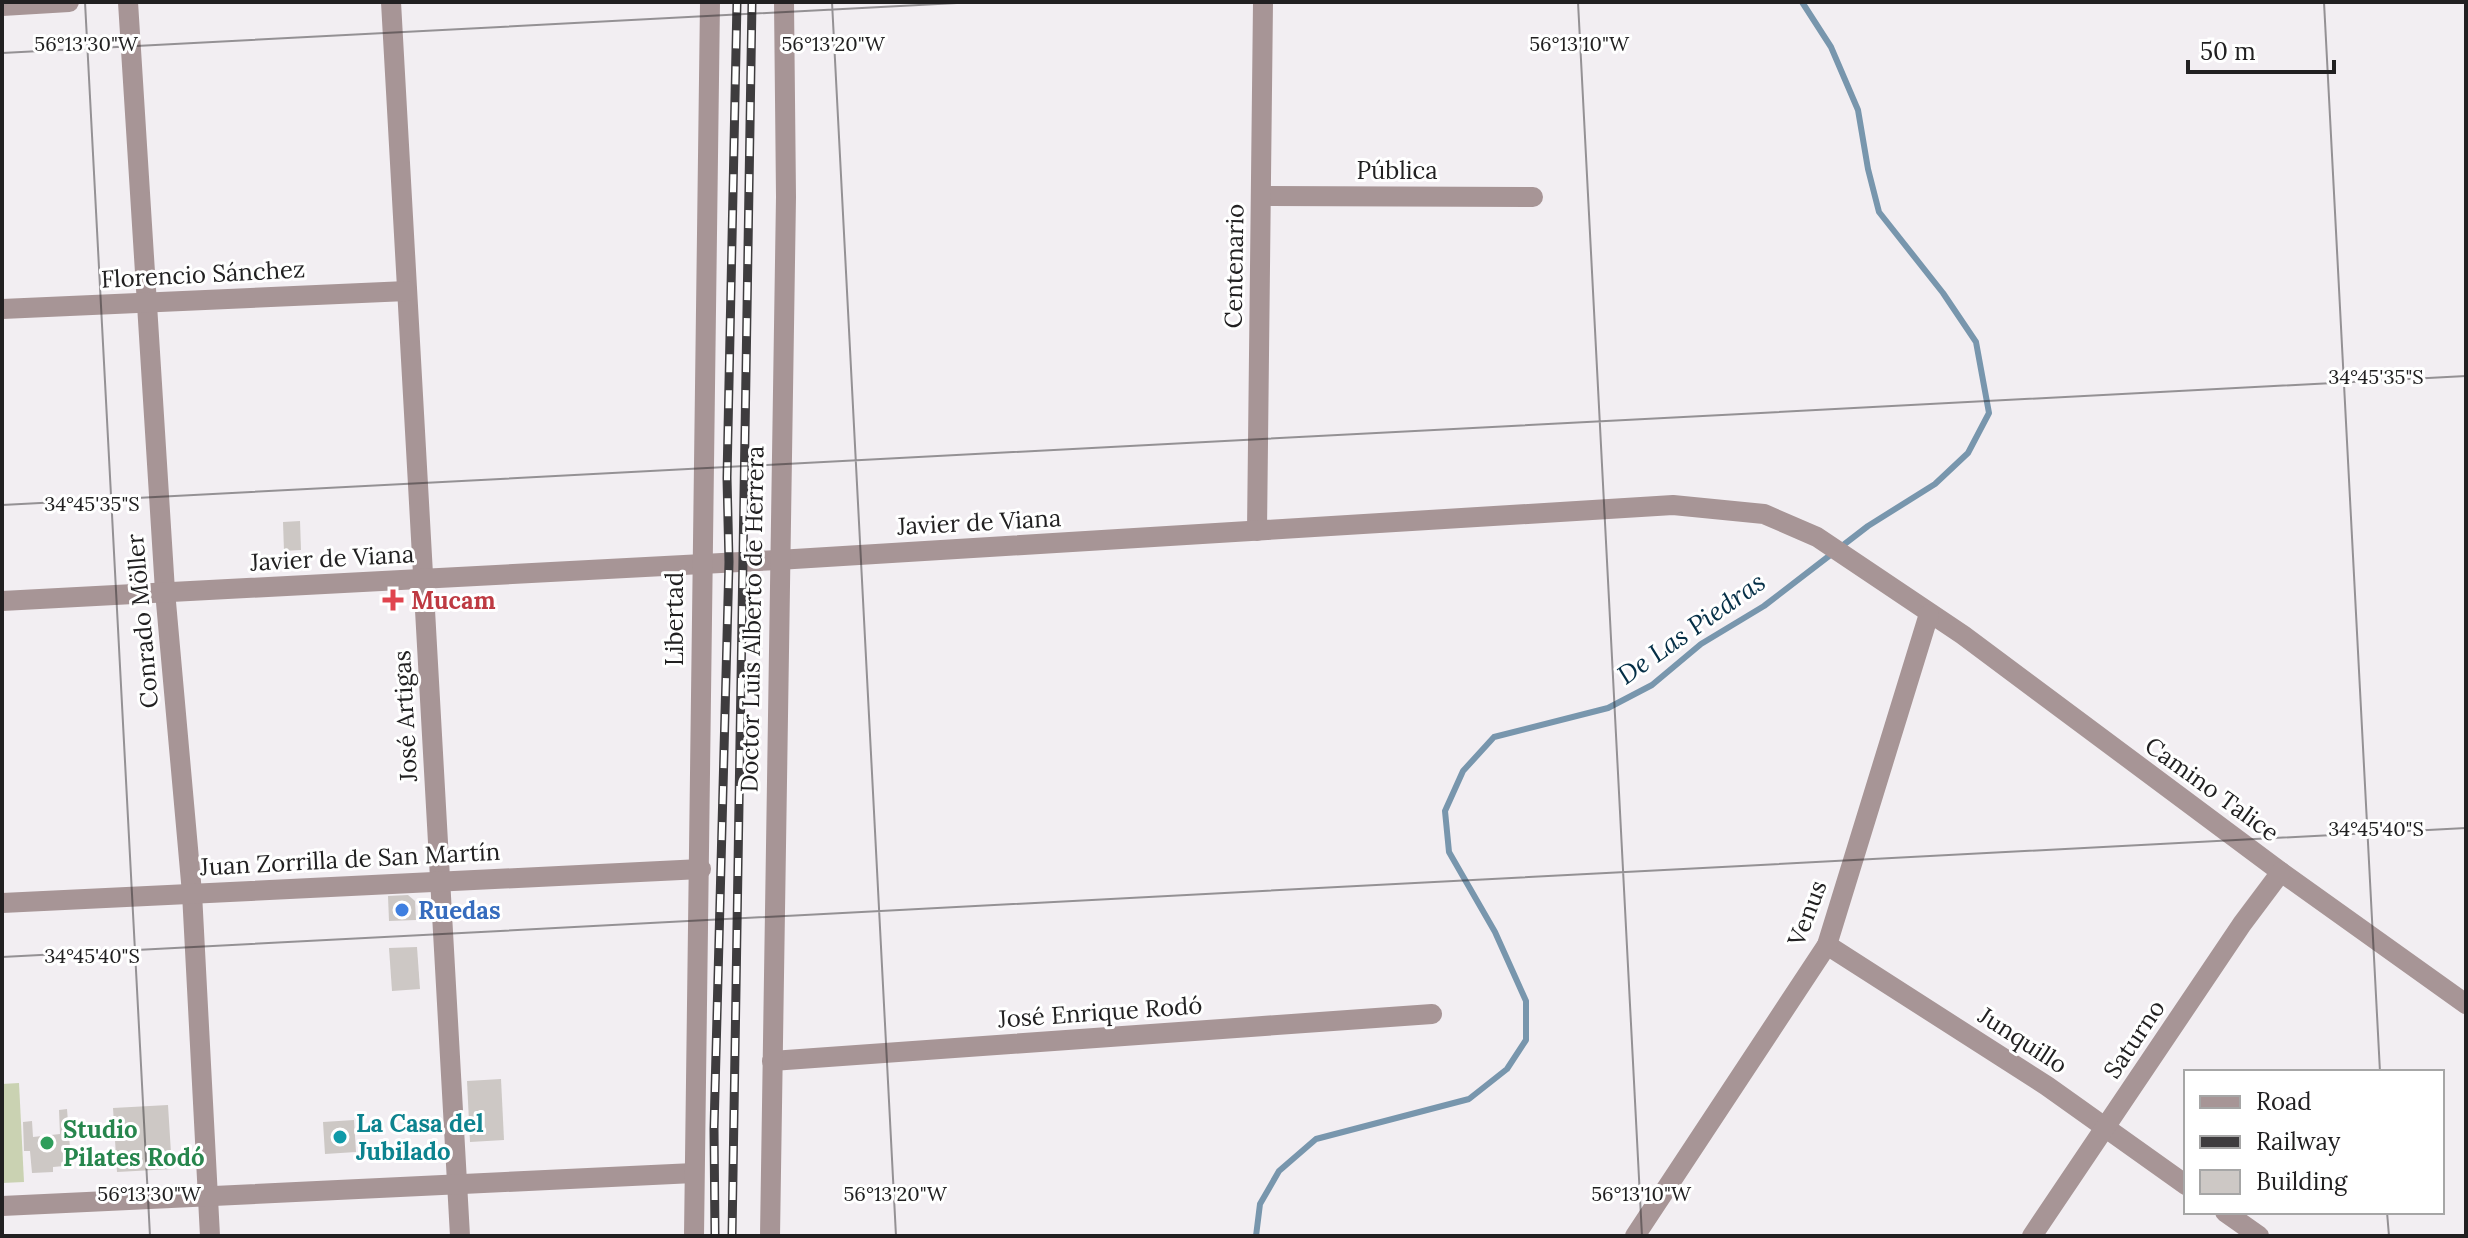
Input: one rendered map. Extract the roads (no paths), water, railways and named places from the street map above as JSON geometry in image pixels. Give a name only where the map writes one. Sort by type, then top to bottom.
[{"type":"street","points":[[2,6],[69,2]]},
{"type":"street","name":"Conrado Möller","points":[[128,2],[165,591],[192,893],[210,1236]]},
{"type":"street","name":"José Artigas","points":[[391,2],[460,1236]]},
{"type":"street","name":"Libertad","points":[[694,1236],[710,2]]},
{"type":"street","name":"Doctor Luis Alberto de Herrera","points":[[770,1236],[778,560],[786,197],[784,2]]},
{"type":"street","name":"Centenario","points":[[1257,531],[1263,2]]},
{"type":"street","name":"Pública","points":[[1261,196],[1533,197]]},
{"type":"street","name":"Florencio Sánchez","points":[[2,309],[407,291]]},
{"type":"street","name":"Javier de Viana","points":[[2,601],[778,560],[1673,505],[1764,514],[1817,537],[1929,614]]},
{"type":"street","name":"Camino Talice","points":[[1929,614],[1963,635],[2281,872],[2466,1004]]},
{"type":"street","name":"Venus","points":[[1635,1236],[1827,945],[1929,614]]},
{"type":"street","name":"Juan Zorrilla de San Martín","points":[[2,903],[701,869]]},
{"type":"street","name":"Saturno","points":[[2032,1236],[2242,924],[2281,872]]},
{"type":"street","name":"Junquillo","points":[[1827,945],[2047,1086],[2184,1184]]},
{"type":"street","name":"José Enrique Rodó","points":[[772,1061],[1432,1014]]},
{"type":"street","points":[[2,1206],[694,1173]]},
{"type":"street","points":[[2228,1214],[2259,1236]]},
{"type":"waterway","name":"De Las Piedras","points":[[1256,1236],[1260,1204],[1279,1171],[1316,1139],[1469,1099],[1507,1069],[1526,1040],[1526,1001],[1495,932],[1449,852],[1445,811],[1463,771],[1494,737],[1608,708],[1652,685],[1701,644],[1764,606],[1868,526],[1935,484],[1968,453],[1989,413],[1976,342],[1943,293],[1879,212],[1858,110],[1831,47],[1802,2]]},
{"type":"railway","points":[[715,1236],[714,1129],[729,562],[727,478],[737,2]]},
{"type":"railway","points":[[732,1236],[752,2]]},
{"type":"place","name":"Mucam","points":[[393,600]]},
{"type":"place","name":"Ruedas","points":[[402,910]]},
{"type":"place","name":"La Casa del Jubilado","points":[[340,1137]]},
{"type":"place","name":"Studio Pilates Rodó","points":[[47,1143]]}]
